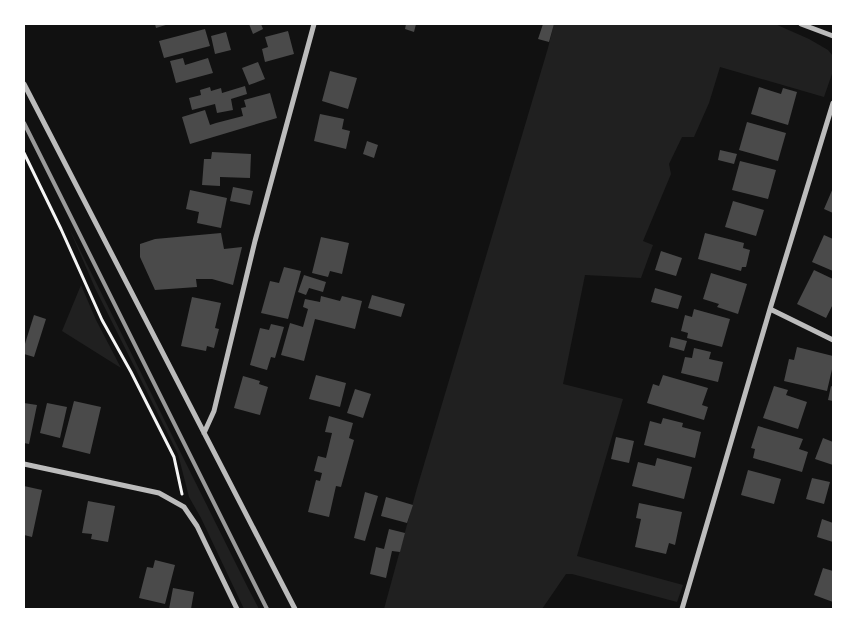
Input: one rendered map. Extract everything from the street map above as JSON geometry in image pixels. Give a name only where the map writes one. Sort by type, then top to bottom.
[{"type":"street","points":[[204,433],[214,410],[255,241],[314,24]]},
{"type":"street","points":[[801,24],[833,36]]},
{"type":"street","points":[[24,84],[296,609]]},
{"type":"street","points":[[682,609],[833,103]]},
{"type":"street","points":[[770,309],[833,340]]},
{"type":"street","points":[[24,464],[159,493],[184,507],[197,526],[237,609]]},
{"type":"path","points":[[24,153],[102,320],[174,457],[184,507]]},
{"type":"shaded area","points":[[554,24],[775,24],[809,39],[828,50],[833,56],[833,71],[824,97],[720,67],[709,103],[694,137],[682,137],[669,164],[671,174],[643,241],[653,245],[641,278],[585,275],[563,384],[623,399],[577,556],[683,585],[677,602],[566,574],[542,609],[384,609],[417,488]]},
{"type":"shaded area","points":[[69,228],[259,609],[244,609],[201,518],[189,497],[178,454],[95,288]]},
{"type":"shaded area","points":[[81,285],[96,320],[121,368],[62,331]]},
{"type":"building","points":[[155,24],[169,24],[156,28]]},
{"type":"building","points":[[249,24],[261,24],[263,29],[253,34]]},
{"type":"building","points":[[406,24],[416,24],[414,32],[405,29]]},
{"type":"building","points":[[543,24],[554,24],[549,42],[538,39]]},
{"type":"building","points":[[205,29],[210,46],[164,58],[159,41]]},
{"type":"building","points":[[288,31],[294,54],[265,62],[262,49],[268,47],[265,37]]},
{"type":"building","points":[[226,32],[231,50],[215,54],[211,36]]},
{"type":"building","points":[[183,58],[185,65],[208,58],[213,73],[176,83],[170,61]]},
{"type":"building","points":[[258,62],[265,79],[249,85],[242,68]]},
{"type":"building","points":[[330,71],[357,78],[348,109],[322,101]]},
{"type":"building","points":[[245,86],[247,94],[231,99],[233,110],[217,113],[215,104],[192,110],[189,98],[201,95],[200,90],[210,87],[211,91],[221,88],[222,93]]},
{"type":"building","points":[[759,87],[781,94],[783,88],[797,92],[788,125],[751,114]]},
{"type":"building","points":[[270,93],[277,118],[190,144],[182,117],[205,110],[210,125],[243,116],[241,108],[246,107],[244,100]]},
{"type":"building","points":[[320,114],[344,119],[342,129],[350,131],[346,149],[314,141]]},
{"type":"building","points":[[747,122],[786,133],[778,161],[739,150]]},
{"type":"building","points":[[367,141],[378,145],[374,158],[363,154]]},
{"type":"building","points":[[720,150],[737,154],[734,164],[718,160]]},
{"type":"building","points":[[212,152],[251,154],[250,178],[220,177],[220,186],[202,185],[204,159],[211,159]]},
{"type":"building","points":[[740,161],[776,170],[768,199],[732,190]]},
{"type":"building","points":[[233,187],[253,191],[250,205],[230,201]]},
{"type":"building","points":[[833,188],[833,213],[824,209]]},
{"type":"building","points":[[190,190],[227,198],[221,228],[197,223],[199,212],[186,209]]},
{"type":"building","points":[[733,201],[764,210],[756,236],[725,227]]},
{"type":"building","points":[[221,233],[224,249],[242,247],[233,285],[212,279],[196,279],[197,287],[155,290],[140,257],[140,244],[155,239]]},
{"type":"building","points":[[705,233],[744,243],[743,248],[750,250],[746,267],[742,267],[741,271],[698,259]]},
{"type":"building","points":[[824,235],[833,239],[833,271],[812,262]]},
{"type":"building","points":[[321,237],[349,243],[342,274],[330,271],[328,277],[312,273]]},
{"type":"building","points":[[661,251],[682,258],[676,276],[655,270]]},
{"type":"building","points":[[284,267],[301,271],[288,319],[261,313],[270,281],[279,283]]},
{"type":"building","points":[[814,270],[833,279],[833,304],[826,318],[797,304]]},
{"type":"building","points":[[711,273],[747,284],[738,314],[717,307],[719,304],[703,299]]},
{"type":"building","points":[[304,275],[326,282],[323,292],[309,288],[306,295],[298,292]]},
{"type":"building","points":[[655,288],[682,296],[678,309],[651,302]]},
{"type":"building","points":[[372,295],[405,304],[401,317],[368,308]]},
{"type":"building","points":[[321,296],[340,301],[342,296],[362,301],[355,329],[315,319],[304,361],[281,355],[290,323],[303,327],[308,309],[303,307],[305,299],[320,302]]},
{"type":"building","points":[[192,297],[221,303],[215,328],[219,329],[214,348],[207,346],[206,351],[181,346]]},
{"type":"building","points":[[694,309],[730,319],[722,347],[687,338],[688,333],[681,331],[685,315],[692,317]]},
{"type":"building","points":[[34,315],[46,319],[34,357],[24,354],[24,347]]},
{"type":"building","points":[[271,324],[284,327],[275,358],[271,357],[267,370],[250,365],[260,328],[269,330]]},
{"type":"building","points":[[671,337],[687,341],[684,351],[669,347]]},
{"type":"building","points":[[797,347],[833,356],[833,365],[827,391],[784,381],[789,359],[794,360]]},
{"type":"building","points":[[694,348],[711,352],[709,359],[723,362],[718,382],[681,373],[685,357],[692,358]]},
{"type":"building","points":[[316,375],[346,383],[340,407],[309,399]]},
{"type":"building","points":[[663,375],[708,388],[702,405],[708,407],[704,420],[647,403],[653,384],[659,386]]},
{"type":"building","points":[[243,376],[260,381],[259,384],[268,387],[260,415],[234,408]]},
{"type":"building","points":[[774,386],[788,390],[786,395],[807,402],[798,429],[763,418]]},
{"type":"building","points":[[831,386],[833,387],[833,401],[828,400]]},
{"type":"building","points":[[355,389],[371,394],[363,418],[347,413]]},
{"type":"building","points":[[74,401],[101,407],[90,454],[62,447]]},
{"type":"building","points":[[24,403],[37,405],[29,444],[24,443]]},
{"type":"building","points":[[47,403],[67,407],[60,438],[40,433]]},
{"type":"building","points":[[329,416],[353,423],[349,438],[354,440],[341,487],[336,486],[329,517],[308,512],[316,480],[320,481],[322,473],[314,471],[318,456],[326,458],[332,433],[325,432]]},
{"type":"building","points":[[663,418],[683,423],[682,427],[701,432],[695,458],[644,445],[650,421],[661,424]]},
{"type":"building","points":[[758,426],[803,439],[799,449],[808,452],[802,472],[753,458],[755,449],[751,448]]},
{"type":"building","points":[[616,437],[634,441],[629,463],[611,459]]},
{"type":"building","points":[[823,438],[833,442],[833,465],[815,459]]},
{"type":"building","points":[[657,458],[692,467],[684,499],[632,486],[638,462],[655,466]]},
{"type":"building","points":[[748,470],[781,479],[774,504],[741,495]]},
{"type":"building","points":[[812,478],[830,482],[824,504],[806,499]]},
{"type":"building","points":[[24,486],[42,490],[32,537],[24,535]]},
{"type":"building","points":[[365,492],[378,496],[365,541],[354,538]]},
{"type":"building","points":[[386,497],[413,505],[407,523],[381,516]]},
{"type":"building","points":[[88,501],[115,506],[108,542],[91,539],[92,534],[82,533]]},
{"type":"building","points":[[639,503],[682,512],[675,545],[669,543],[666,554],[635,547],[641,519],[636,518]]},
{"type":"building","points":[[822,519],[833,523],[833,542],[817,537]]},
{"type":"building","points":[[389,529],[405,533],[400,552],[392,551],[386,578],[370,574],[376,547],[384,549]]},
{"type":"building","points":[[155,560],[175,565],[165,604],[139,598],[147,567],[153,568]]},
{"type":"building","points":[[823,568],[833,571],[833,602],[814,595]]},
{"type":"building","points":[[173,588],[194,592],[191,609],[169,609]]},
{"type":"railway","points":[[24,123],[267,609]]}]
